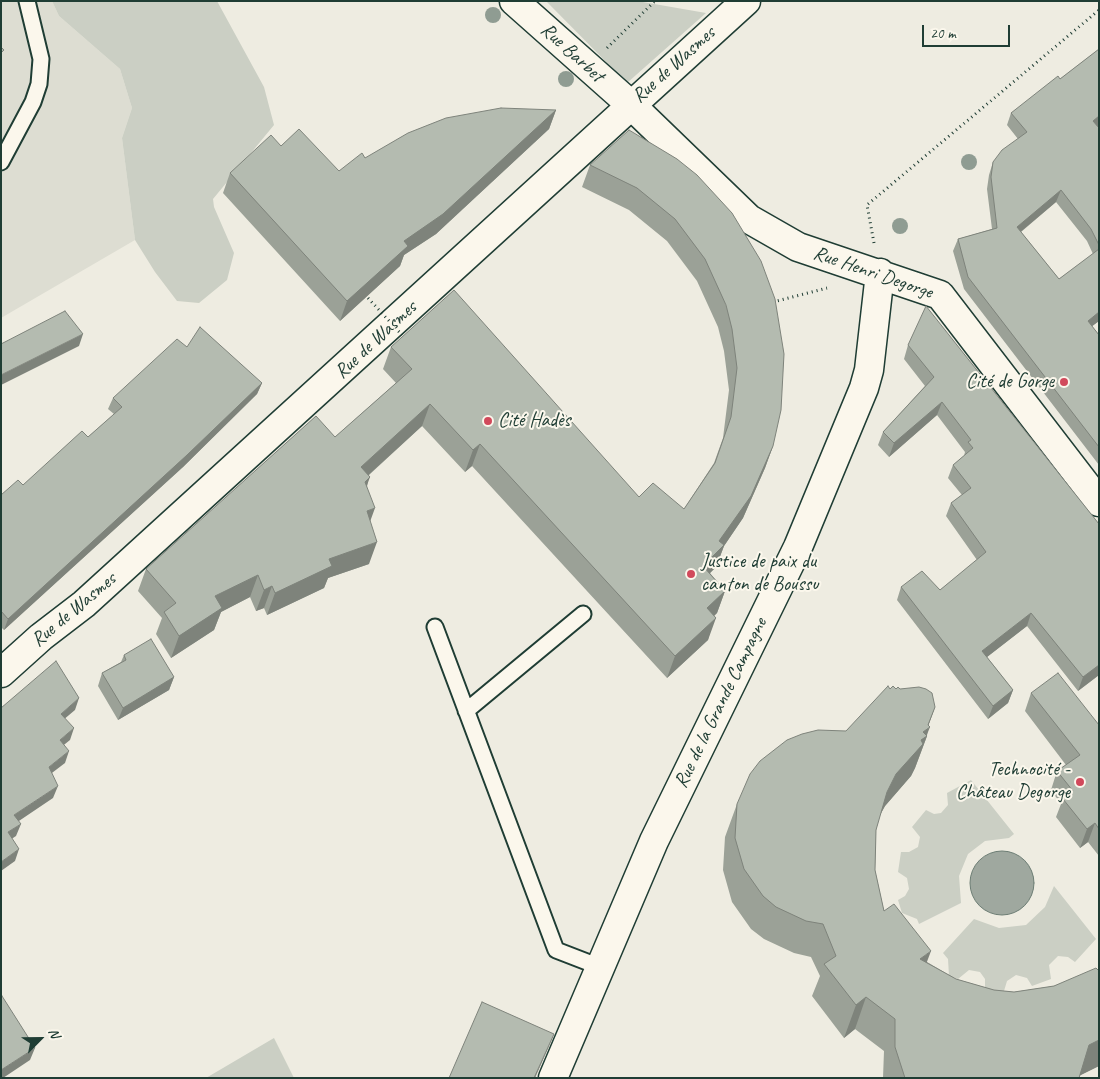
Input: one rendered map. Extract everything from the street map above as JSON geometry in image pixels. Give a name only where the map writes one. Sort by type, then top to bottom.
[{"type":"street","name":"Rue Barbet","points":[[514,1],[630,104]]},
{"type":"street","name":"Rue de Wasmes","points":[[1,673],[41,637],[84,604],[327,385],[739,2]]},
{"type":"street","name":"Rue Henri Degorge","points":[[630,104],[749,219],[798,247],[880,273],[940,295],[1099,502]]},
{"type":"street","name":"Rue de la Grande Campagne","points":[[553,1078],[654,841],[798,547],[864,388],[869,370],[880,273]]},
{"type":"lane","points":[[1,162],[33,102],[39,84],[41,59],[27,1]]},
{"type":"lane","points":[[466,711],[583,614]]},
{"type":"lane","points":[[435,627],[556,950],[596,978]]},
{"type":"path","points":[[587,66],[655,1]]},
{"type":"path","points":[[880,273],[867,205],[1099,10]]},
{"type":"path","points":[[768,304],[834,286]]},
{"type":"path","points":[[368,298],[402,334]]},
{"type":"shaded area","points":[[1,1],[52,1],[59,16],[120,69],[132,108],[122,138],[135,240],[1,318]]},
{"type":"shaded area","points":[[52,1],[217,1],[264,87],[274,125],[213,199],[214,207],[234,253],[227,280],[199,303],[177,301],[155,272],[135,240],[122,138],[132,108],[120,69],[59,16]]},
{"type":"shaded area","points":[[546,1],[637,1],[706,13],[627,83]]},
{"type":"shaded area","points":[[971,780],[1014,834],[1009,838],[985,841],[968,854],[959,876],[961,903],[919,924],[917,919],[902,913],[898,900],[905,896],[909,889],[907,878],[898,872],[901,852],[909,852],[918,847],[920,837],[912,827],[926,810],[934,814],[941,813],[948,805],[947,793]]},
{"type":"shaded area","points":[[996,851],[1008,851],[1025,860],[1032,871],[1034,883],[1032,895],[1025,906],[1008,915],[996,915],[984,910],[975,901],[970,889],[970,877],[975,865],[984,856]]},
{"type":"shaded area","points":[[1054,886],[1096,939],[1075,962],[1068,957],[1058,956],[1049,965],[1051,979],[1032,986],[1027,978],[1016,975],[1007,981],[1004,991],[985,989],[985,979],[980,972],[969,970],[958,979],[949,976],[948,959],[943,953],[974,919],[999,928],[1026,925],[1045,907]]},
{"type":"shaded area","points":[[274,1038],[294,1078],[206,1078]]},
{"type":"building","points":[[1099,49],[1099,116],[1093,121],[1099,128],[1099,245],[1091,229],[1061,190],[1017,227],[1059,279],[1099,249],[1099,312],[1088,321],[1099,335],[1099,447],[968,277],[958,239],[997,228],[991,177],[993,162],[1002,150],[1027,132],[1011,113],[1058,76],[1060,79]]},
{"type":"building","points":[[501,108],[556,110],[443,214],[404,241],[408,246],[347,301],[230,173],[271,135],[281,146],[299,129],[339,171],[362,153],[365,158],[408,133],[446,118]]},
{"type":"building","points":[[629,130],[677,159],[697,175],[732,213],[761,261],[775,299],[784,354],[781,410],[773,446],[751,496],[719,541],[724,545],[703,566],[725,591],[707,608],[716,618],[675,656],[480,444],[473,450],[430,404],[361,467],[370,477],[365,482],[375,508],[367,511],[377,542],[329,559],[332,566],[275,593],[272,586],[264,590],[258,575],[215,596],[222,608],[179,636],[164,612],[176,603],[146,569],[316,416],[335,437],[412,369],[391,347],[454,290],[639,497],[653,483],[684,509],[715,463],[731,417],[737,368],[732,329],[726,305],[705,259],[675,219],[637,188],[590,165]]},
{"type":"building","points":[[926,306],[1099,524],[1099,665],[1083,677],[1031,613],[982,651],[1013,690],[993,706],[901,587],[922,571],[940,590],[986,552],[951,503],[971,488],[953,465],[973,448],[968,442],[971,440],[942,402],[894,443],[883,432],[934,377],[908,345]]},
{"type":"building","points":[[65,311],[83,334],[1,375],[1,344]]},
{"type":"building","points":[[200,327],[262,383],[187,455],[8,619],[1,611],[1,495],[18,480],[23,485],[82,431],[88,437],[122,407],[113,398],[177,339],[187,347]]},
{"type":"building","points":[[151,639],[174,677],[123,708],[102,673],[126,660],[124,655]]},
{"type":"building","points":[[56,661],[79,698],[61,714],[74,728],[60,740],[69,751],[49,767],[58,786],[14,815],[21,824],[8,832],[19,849],[1,862],[1,708]]},
{"type":"building","points":[[1058,673],[1099,725],[1099,829],[1095,823],[1087,829],[1063,799],[1073,791],[1057,771],[1080,755],[1031,693]]},
{"type":"building","points":[[888,686],[890,689],[893,686],[896,689],[898,687],[900,689],[919,687],[926,689],[932,693],[935,707],[928,725],[930,727],[923,732],[927,736],[921,740],[923,744],[896,774],[887,792],[876,830],[875,870],[884,911],[894,904],[931,951],[920,959],[956,979],[994,990],[1014,992],[1054,986],[1096,968],[1099,969],[1099,1040],[1089,1045],[1079,1078],[905,1078],[895,1047],[895,1019],[866,997],[856,1005],[824,964],[836,956],[823,924],[806,921],[776,907],[763,896],[744,869],[735,838],[737,804],[750,774],[760,761],[787,740],[802,734],[818,730],[846,731]]},
{"type":"building","points":[[1,997],[35,1048],[1,1070]]},
{"type":"building","points":[[482,1002],[554,1034],[534,1078],[449,1078]]},
{"type":"place","name":"Cité de Gorge","points":[[1064,382]]},
{"type":"place","name":"Cité Hadès","points":[[488,421]]},
{"type":"place","name":"Justice de paix du canton de Boussu","points":[[691,574]]},
{"type":"place","name":"Technocité - Château Degorge","points":[[1080,782]]}]
